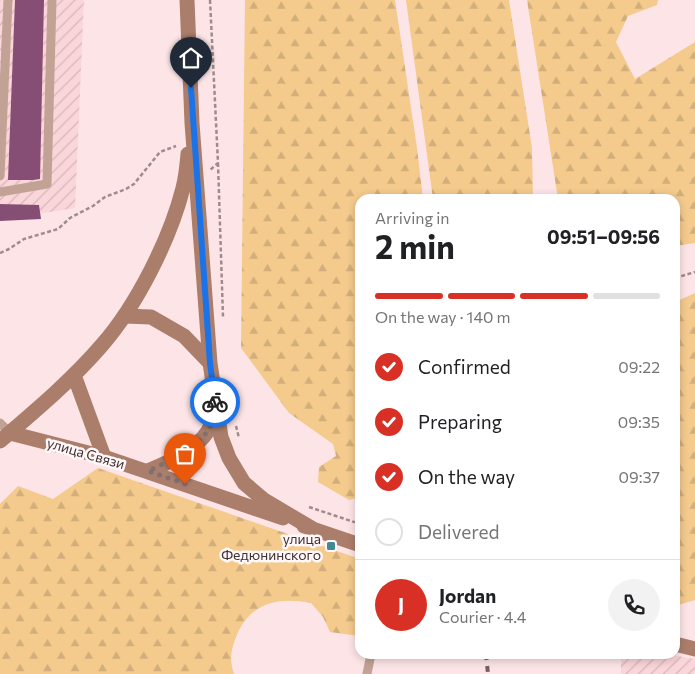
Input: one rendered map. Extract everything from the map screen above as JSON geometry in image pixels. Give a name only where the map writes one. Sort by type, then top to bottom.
[{"type":"main road","points":[[187,0],[192,123],[210,363],[221,437],[226,451],[244,483],[264,500],[313,529]]},
{"type":"main road","points":[[3,432],[74,375],[103,344],[124,316],[148,276],[171,226],[184,186],[192,123]]},
{"type":"main road","points":[[124,316],[152,316],[184,336],[210,363]]},
{"type":"main road","points":[[74,375],[104,457]]},
{"type":"main road","points":[[148,471],[173,460],[193,446],[207,432],[217,413]]},
{"type":"main road","name":"улица Связи","points":[[3,432],[104,457],[355,543]]},
{"type":"main road","points":[[680,645],[695,649]]},
{"type":"lane","points":[[0,176],[8,0]]},
{"type":"lane","points":[[0,192],[47,184],[52,0]]},
{"type":"lane","points":[[367,674],[370,659]]},
{"type":"path","points":[[210,0],[223,320]]},
{"type":"path","points":[[0,253],[24,239],[58,229],[70,218],[93,206],[105,197],[134,184],[160,152],[172,146],[190,143]]},
{"type":"path","points":[[197,181],[218,163]]},
{"type":"path","points":[[680,276],[695,272]]},
{"type":"path","points":[[234,420],[240,444]]},
{"type":"path","points":[[308,507],[355,522]]},
{"type":"shaded area","points":[[0,0],[84,0],[75,208],[0,220]]},
{"type":"shaded area","points":[[680,656],[695,659],[695,674],[621,674],[621,659],[680,659]]},
{"type":"green space","points":[[245,0],[395,0],[422,194],[355,194],[355,498],[349,500],[318,482],[319,467],[336,456],[333,444],[289,413],[241,348]]},
{"type":"green space","points":[[406,0],[509,0],[532,148],[533,194],[432,194]]},
{"type":"green space","points":[[527,0],[658,0],[657,5],[628,16],[616,42],[635,79],[695,42],[695,243],[680,245],[680,194],[557,194]]},
{"type":"green space","points":[[695,293],[695,600],[680,604],[680,300]]},
{"type":"green space","points":[[98,468],[355,557],[355,635],[330,632],[323,617],[311,603],[298,601],[275,602],[264,605],[255,611],[240,628],[231,653],[234,674],[0,674],[0,504],[18,486],[53,499]]},
{"type":"building","points":[[15,0],[44,0],[40,179],[33,180],[8,180]]},
{"type":"building","points":[[0,204],[39,205],[41,219],[0,221]]},
{"type":"railway","points":[[486,659],[488,674]]},
{"type":"way so far","points":[[185,484],[148,471],[173,460],[193,446],[207,432],[217,413],[215,402]]},
{"type":"place","name":"улица Федюнинского","points":[[331,546]]},
{"type":"route","points":[[191,88],[210,363],[215,402]]}]
